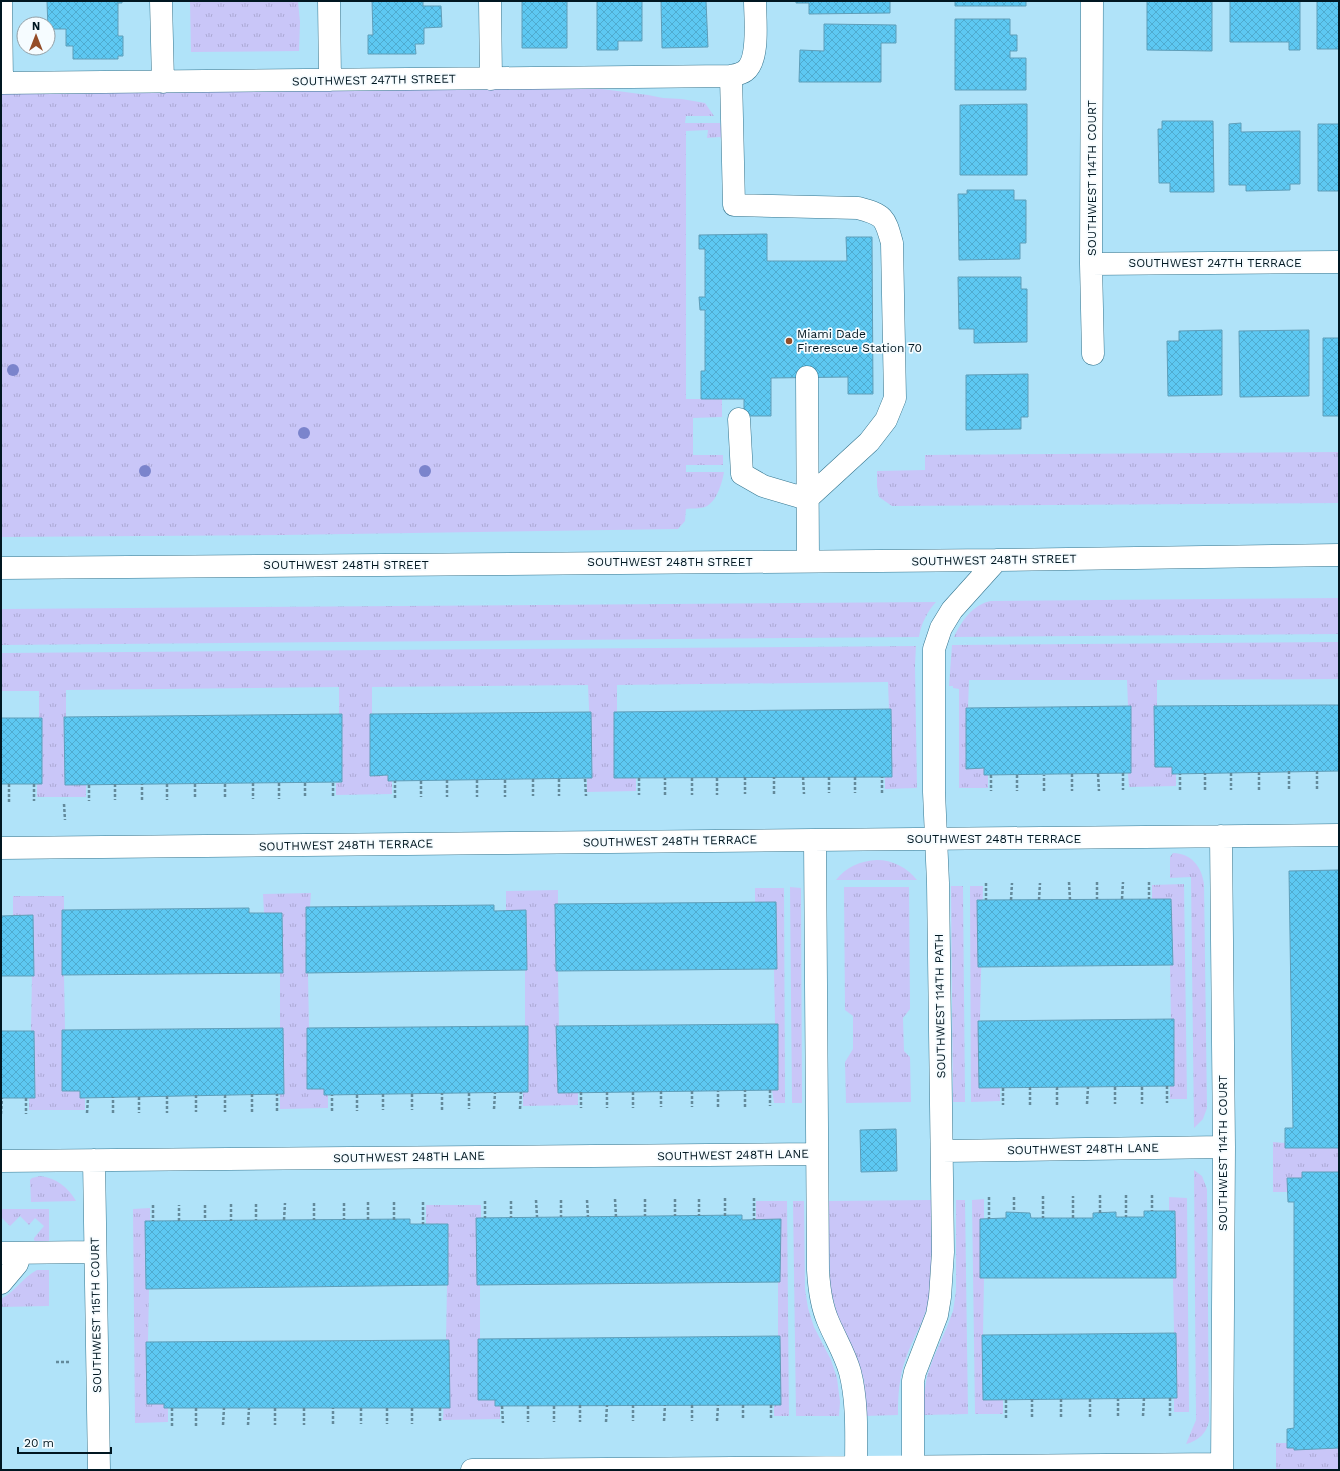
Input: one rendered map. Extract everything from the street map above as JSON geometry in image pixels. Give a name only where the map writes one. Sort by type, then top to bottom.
[{"type":"street","points":[[1,1],[1,83]]},
{"type":"street","points":[[161,1],[163,82]]},
{"type":"street","points":[[329,1],[330,80]]},
{"type":"street","points":[[490,1],[491,79]]},
{"type":"street","points":[[755,1],[754,54],[751,63],[738,73],[734,205],[858,208],[867,210],[877,214],[886,222],[892,243],[895,398],[886,420],[869,442],[807,499]]},
{"type":"street","name":"SOUTHWEST 114TH COURT","points":[[1092,1],[1091,264],[1093,354]]},
{"type":"street","name":"SOUTHWEST 247TH STREET","points":[[1,83],[491,79],[738,73]]},
{"type":"street","name":"SOUTHWEST 247TH TERRACE","points":[[1091,264],[1339,262]]},
{"type":"street","points":[[807,377],[808,561]]},
{"type":"street","points":[[739,419],[742,474],[763,486],[807,499]]},
{"type":"street","name":"SOUTHWEST 248TH STREET","points":[[1,568],[997,560],[1339,555]]},
{"type":"street","name":"SOUTHWEST 114TH PATH","points":[[913,1468],[913,1381],[915,1372],[934,1324],[940,1297],[943,1252],[934,792],[934,649],[941,628],[949,615],[962,598],[997,560]]},
{"type":"street","name":"SOUTHWEST 248TH TERRACE","points":[[1,848],[1339,835]]},
{"type":"street","name":"SOUTHWEST 114TH COURT","points":[[1221,836],[1224,1147],[1222,1467]]},
{"type":"street","points":[[815,840],[818,1283],[828,1322],[850,1370],[856,1419],[856,1468]]},
{"type":"street","name":"SOUTHWEST 248TH LANE","points":[[942,1151],[1224,1147]]},
{"type":"street","name":"SOUTHWEST 248TH LANE","points":[[1,1161],[816,1154]]},
{"type":"street","name":"SOUTHWEST 115TH COURT","points":[[94,1160],[99,1470]]},
{"type":"street","points":[[1,1284],[17,1264],[11,1253],[95,1252]]},
{"type":"street","points":[[472,1470],[1222,1467]]},
{"type":"path","points":[[1317,771],[1317,789]]},
{"type":"path","points":[[1231,772],[1231,790]]},
{"type":"path","points":[[1259,772],[1259,790]]},
{"type":"path","points":[[1289,772],[1289,789]]},
{"type":"path","points":[[1123,773],[1123,790]]},
{"type":"path","points":[[1205,773],[1205,790]]},
{"type":"path","points":[[1072,774],[1072,791]]},
{"type":"path","points":[[1098,774],[1099,791]]},
{"type":"path","points":[[1180,774],[1180,790]]},
{"type":"path","points":[[991,775],[991,792]]},
{"type":"path","points":[[1017,775],[1017,792]]},
{"type":"path","points":[[1044,775],[1044,791]]},
{"type":"path","points":[[744,777],[744,794]]},
{"type":"path","points":[[774,777],[774,794]]},
{"type":"path","points":[[803,777],[804,794]]},
{"type":"path","points":[[829,777],[829,793]]},
{"type":"path","points":[[855,777],[855,793]]},
{"type":"path","points":[[882,777],[882,792]]},
{"type":"path","points":[[638,778],[638,795]]},
{"type":"path","points":[[665,795],[666,778]]},
{"type":"path","points":[[692,778],[692,795]]},
{"type":"path","points":[[717,778],[717,795]]},
{"type":"path","points":[[533,779],[533,796]]},
{"type":"path","points":[[559,779],[559,796]]},
{"type":"path","points":[[585,779],[586,796]]},
{"type":"path","points":[[447,780],[447,797]]},
{"type":"path","points":[[477,780],[477,797]]},
{"type":"path","points":[[505,780],[505,797]]},
{"type":"path","points":[[395,781],[395,798]]},
{"type":"path","points":[[421,781],[421,797]]},
{"type":"path","points":[[253,783],[253,799]]},
{"type":"path","points":[[279,783],[279,799]]},
{"type":"path","points":[[305,783],[305,798]]},
{"type":"path","points":[[333,783],[333,798]]},
{"type":"path","points":[[9,784],[9,802]]},
{"type":"path","points":[[34,784],[34,801]]},
{"type":"path","points":[[115,784],[115,800]]},
{"type":"path","points":[[142,784],[142,800]]},
{"type":"path","points":[[167,784],[167,800]]},
{"type":"path","points":[[195,784],[195,799]]},
{"type":"path","points":[[225,784],[225,799]]},
{"type":"path","points":[[89,785],[89,801]]},
{"type":"path","points":[[64,804],[65,824]]},
{"type":"path","points":[[1070,882],[1070,900]]},
{"type":"path","points":[[1097,882],[1097,899]]},
{"type":"path","points":[[1122,899],[1123,882]]},
{"type":"path","points":[[1148,882],[1149,899]]},
{"type":"path","points":[[986,883],[986,900]]},
{"type":"path","points":[[1011,900],[1012,883]]},
{"type":"path","points":[[1039,900],[1040,883]]},
{"type":"path","points":[[1167,1086],[1167,1103]]},
{"type":"path","points":[[1030,1087],[1030,1105]]},
{"type":"path","points":[[1057,1087],[1057,1105]]},
{"type":"path","points":[[1087,1104],[1088,1087]]},
{"type":"path","points":[[1115,1087],[1115,1104]]},
{"type":"path","points":[[1142,1087],[1142,1104]]},
{"type":"path","points":[[1003,1088],[1003,1105]]},
{"type":"path","points":[[744,1107],[745,1090]]},
{"type":"path","points":[[770,1090],[770,1106]]},
{"type":"path","points":[[661,1091],[661,1107]]},
{"type":"path","points":[[692,1091],[692,1107]]},
{"type":"path","points":[[718,1091],[718,1107]]},
{"type":"path","points":[[520,1109],[521,1092]]},
{"type":"path","points":[[581,1092],[581,1108]]},
{"type":"path","points":[[607,1092],[607,1108]]},
{"type":"path","points":[[633,1092],[633,1108]]},
{"type":"path","points":[[442,1093],[442,1110]]},
{"type":"path","points":[[469,1093],[469,1109]]},
{"type":"path","points":[[494,1109],[495,1093]]},
{"type":"path","points":[[252,1094],[252,1112]]},
{"type":"path","points":[[277,1094],[277,1111]]},
{"type":"path","points":[[383,1094],[383,1110]]},
{"type":"path","points":[[412,1094],[412,1110]]},
{"type":"path","points":[[196,1095],[196,1112]]},
{"type":"path","points":[[225,1095],[225,1112]]},
{"type":"path","points":[[332,1095],[332,1111]]},
{"type":"path","points":[[357,1095],[357,1111]]},
{"type":"path","points":[[167,1096],[167,1113]]},
{"type":"path","points":[[113,1097],[113,1113]]},
{"type":"path","points":[[139,1097],[139,1113]]},
{"type":"path","points":[[1,1114],[2,1098]]},
{"type":"path","points":[[26,1098],[26,1114]]},
{"type":"path","points":[[87,1113],[88,1098]]},
{"type":"path","points":[[1100,1195],[1100,1213]]},
{"type":"path","points":[[1126,1195],[1126,1217]]},
{"type":"path","points":[[1152,1195],[1152,1211]]},
{"type":"path","points":[[1042,1196],[1042,1218]]},
{"type":"path","points":[[1073,1196],[1073,1218]]},
{"type":"path","points":[[989,1197],[989,1219]]},
{"type":"path","points":[[1014,1197],[1014,1212]]},
{"type":"path","points":[[725,1198],[725,1216]]},
{"type":"path","points":[[754,1198],[754,1220]]},
{"type":"path","points":[[615,1199],[616,1217]]},
{"type":"path","points":[[646,1199],[646,1216]]},
{"type":"path","points":[[675,1199],[675,1216]]},
{"type":"path","points":[[699,1199],[699,1216]]},
{"type":"path","points":[[536,1200],[537,1217]]},
{"type":"path","points":[[561,1200],[561,1217]]},
{"type":"path","points":[[587,1200],[588,1217]]},
{"type":"path","points":[[485,1201],[485,1218]]},
{"type":"path","points":[[511,1201],[511,1218]]},
{"type":"path","points":[[368,1202],[368,1220]]},
{"type":"path","points":[[394,1202],[394,1220]]},
{"type":"path","points":[[423,1202],[423,1224]]},
{"type":"path","points":[[314,1203],[314,1220]]},
{"type":"path","points":[[344,1203],[344,1220]]},
{"type":"path","points":[[179,1204],[179,1221]]},
{"type":"path","points":[[205,1204],[205,1221]]},
{"type":"path","points":[[231,1204],[231,1221]]},
{"type":"path","points":[[256,1204],[256,1220]]},
{"type":"path","points":[[284,1220],[285,1204]]},
{"type":"path","points":[[153,1205],[153,1221]]},
{"type":"path","points":[[1143,1416],[1144,1398]]},
{"type":"path","points":[[1170,1398],[1170,1416]]},
{"type":"path","points":[[1032,1399],[1032,1417]]},
{"type":"path","points":[[1061,1399],[1061,1417]]},
{"type":"path","points":[[1090,1399],[1090,1417]]},
{"type":"path","points":[[1118,1399],[1118,1416]]},
{"type":"path","points":[[1006,1400],[1006,1418]]},
{"type":"path","points":[[580,1405],[580,1422]]},
{"type":"path","points":[[606,1422],[607,1405]]},
{"type":"path","points":[[633,1405],[633,1421]]},
{"type":"path","points":[[664,1405],[664,1421]]},
{"type":"path","points":[[692,1405],[692,1421]]},
{"type":"path","points":[[717,1421],[718,1405]]},
{"type":"path","points":[[743,1405],[743,1420]]},
{"type":"path","points":[[771,1405],[771,1420]]},
{"type":"path","points":[[502,1406],[503,1423]]},
{"type":"path","points":[[528,1406],[528,1422]]},
{"type":"path","points":[[554,1406],[554,1422]]},
{"type":"path","points":[[172,1408],[172,1426]]},
{"type":"path","points":[[196,1408],[196,1426]]},
{"type":"path","points":[[223,1425],[224,1408]]},
{"type":"path","points":[[248,1425],[249,1408]]},
{"type":"path","points":[[275,1408],[275,1425]]},
{"type":"path","points":[[304,1408],[304,1425]]},
{"type":"path","points":[[333,1408],[333,1424]]},
{"type":"path","points":[[361,1408],[361,1424]]},
{"type":"path","points":[[387,1408],[387,1424]]},
{"type":"path","points":[[412,1408],[412,1424]]},
{"type":"path","points":[[440,1408],[440,1423]]},
{"type":"green space","points":[[190,1],[298,1],[300,22],[299,51],[191,52]]},
{"type":"green space","points":[[521,88],[602,89],[705,103],[714,116],[686,116],[685,123],[720,123],[722,140],[720,137],[707,138],[708,130],[686,131],[686,399],[722,399],[722,417],[693,418],[693,455],[723,455],[723,465],[686,465],[686,472],[724,472],[716,497],[709,505],[703,508],[686,509],[685,521],[678,529],[283,535],[1,537],[1,92]]},
{"type":"green space","points":[[1339,452],[1339,503],[892,506],[879,497],[877,486],[877,471],[925,470],[925,455]]},
{"type":"green space","points":[[1339,598],[1339,634],[954,637],[968,614],[979,606],[991,601]]},
{"type":"green space","points":[[936,602],[925,618],[919,637],[1,645],[1,609]]},
{"type":"green space","points":[[1339,642],[1339,679],[1157,680],[1157,706],[1154,707],[1155,767],[1172,767],[1176,774],[1176,786],[1129,787],[1128,773],[1131,773],[1131,707],[1128,706],[1127,680],[969,680],[968,708],[966,708],[967,769],[984,768],[984,775],[988,775],[988,788],[959,788],[959,689],[949,686],[952,645]]},
{"type":"green space","points":[[916,646],[917,788],[885,789],[885,777],[892,776],[891,709],[889,709],[888,682],[617,685],[617,712],[614,712],[614,777],[636,778],[636,791],[587,792],[587,778],[592,778],[588,685],[372,687],[372,714],[370,714],[370,775],[388,775],[388,781],[392,781],[392,794],[336,795],[336,783],[342,782],[342,714],[339,714],[339,687],[66,690],[66,717],[64,717],[65,785],[86,785],[86,797],[37,797],[37,784],[42,784],[42,719],[39,718],[39,691],[1,691],[1,653]]},
{"type":"green space","points":[[1173,853],[1185,855],[1194,862],[1201,872],[1204,884],[1207,1108],[1203,1119],[1194,1128],[1191,877],[1170,878],[1170,857]]},
{"type":"green space","points":[[877,860],[888,861],[899,865],[909,871],[917,880],[836,880],[849,868],[859,863]]},
{"type":"green space","points":[[1184,884],[1187,1099],[1170,1099],[1170,1086],[1174,1086],[1174,1019],[1171,1019],[1170,965],[1173,965],[1171,899],[1152,899],[1152,885]]},
{"type":"green space","points":[[951,886],[963,886],[965,1102],[953,1102]]},
{"type":"green space","points":[[970,886],[983,886],[980,1021],[978,1021],[979,1087],[1000,1088],[1000,1101],[971,1102]]},
{"type":"green space","points":[[790,887],[801,888],[802,1103],[792,1103]]},
{"type":"green space","points":[[844,887],[909,887],[910,1009],[903,1018],[904,1051],[910,1057],[911,1102],[846,1103],[845,1062],[853,1049],[853,1016],[845,1010]]},
{"type":"green space","points":[[755,888],[784,888],[785,1103],[774,1103],[772,1090],[778,1089],[778,1024],[775,1024],[774,969],[777,968],[776,902],[755,902]]},
{"type":"green space","points":[[558,890],[558,904],[555,905],[559,1026],[556,1026],[558,1093],[578,1092],[578,1105],[523,1106],[523,1092],[528,1092],[525,1026],[525,970],[527,970],[526,911],[506,911],[506,891]]},
{"type":"green space","points":[[311,893],[310,907],[306,908],[306,973],[308,973],[309,1028],[307,1029],[307,1088],[324,1089],[324,1095],[328,1095],[328,1108],[280,1109],[280,1094],[284,1094],[283,1028],[280,1028],[280,973],[283,973],[282,913],[264,913],[263,894]]},
{"type":"green space","points":[[13,896],[64,896],[64,910],[62,910],[62,975],[64,975],[65,1030],[80,1091],[80,1098],[85,1098],[85,1110],[29,1110],[29,1098],[35,1098],[34,1031],[31,1031],[33,915],[13,915]]},
{"type":"green space","points":[[1273,1142],[1285,1143],[1285,1148],[1339,1148],[1339,1172],[1302,1172],[1302,1178],[1287,1179],[1287,1192],[1273,1192]]},
{"type":"green space","points":[[1194,1170],[1202,1176],[1207,1189],[1209,1421],[1204,1433],[1201,1436],[1186,1444],[1196,1420]]},
{"type":"green space","points":[[40,1176],[46,1177],[61,1184],[69,1191],[76,1201],[31,1202],[30,1180]]},
{"type":"green space","points":[[1169,1197],[1187,1198],[1189,1412],[1174,1412],[1174,1398],[1177,1398],[1173,1278],[1176,1277],[1175,1211],[1169,1211]]},
{"type":"green space","points":[[984,1199],[984,1219],[980,1220],[980,1278],[984,1278],[982,1335],[983,1399],[1003,1400],[1003,1414],[975,1414],[972,1200]]},
{"type":"green space","points":[[931,1200],[932,1267],[929,1294],[925,1314],[908,1351],[900,1379],[898,1415],[865,1416],[864,1380],[837,1315],[830,1286],[828,1201]]},
{"type":"green space","points":[[956,1200],[965,1200],[968,1414],[924,1415],[924,1395],[927,1376],[953,1311],[956,1291]]},
{"type":"green space","points":[[756,1201],[787,1201],[789,1416],[774,1416],[774,1405],[781,1405],[780,1336],[778,1336],[778,1282],[780,1282],[781,1220],[756,1220]]},
{"type":"green space","points":[[793,1201],[804,1201],[805,1289],[808,1308],[814,1327],[831,1360],[837,1378],[840,1402],[839,1416],[796,1416]]},
{"type":"green space","points":[[426,1205],[481,1205],[481,1218],[476,1218],[477,1285],[480,1285],[478,1399],[495,1400],[500,1406],[500,1419],[443,1420],[448,1285],[448,1225],[426,1224]]},
{"type":"green space","points":[[150,1208],[150,1221],[145,1222],[146,1288],[149,1288],[148,1342],[146,1343],[147,1404],[164,1404],[164,1408],[168,1408],[168,1422],[135,1423],[133,1209]]},
{"type":"green space","points":[[1,1209],[49,1209],[49,1243],[36,1243],[34,1240],[44,1226],[35,1218],[29,1225],[20,1216],[10,1226],[1,1217]]},
{"type":"green space","points":[[37,1270],[49,1270],[49,1306],[1,1307],[1,1299],[11,1292],[27,1276]]},
{"type":"green space","points":[[1276,1443],[1287,1443],[1287,1448],[1294,1448],[1294,1450],[1339,1448],[1339,1470],[1276,1470]]},
{"type":"building","points":[[47,1],[122,1],[122,3],[118,3],[118,36],[123,36],[123,56],[118,56],[118,59],[73,59],[73,46],[66,46],[66,29],[56,29],[56,16],[48,16]]},
{"type":"building","points":[[372,1],[423,1],[423,6],[441,6],[442,27],[424,28],[424,44],[415,44],[416,54],[368,54],[368,35],[373,35]]},
{"type":"building","points":[[522,1],[567,1],[567,48],[522,48]]},
{"type":"building","points":[[597,1],[642,1],[642,41],[618,41],[618,50],[597,50]]},
{"type":"building","points":[[661,1],[706,1],[708,47],[662,48]]},
{"type":"building","points":[[796,1],[890,1],[890,13],[809,14],[809,3],[796,3]]},
{"type":"building","points":[[955,1],[1026,1],[1026,6],[955,6]]},
{"type":"building","points":[[1147,1],[1212,1],[1212,51],[1147,50]]},
{"type":"building","points":[[1230,1],[1300,1],[1300,50],[1289,50],[1289,42],[1230,42]]},
{"type":"building","points":[[1317,1],[1339,1],[1339,49],[1317,49]]},
{"type":"building","points":[[955,19],[1010,19],[1010,35],[1017,35],[1017,51],[1010,51],[1010,58],[1026,58],[1026,90],[955,90]]},
{"type":"building","points":[[824,24],[896,25],[896,43],[881,43],[881,82],[799,82],[800,50],[824,51]]},
{"type":"building","points":[[1027,104],[1027,175],[960,175],[960,105]]},
{"type":"building","points":[[1162,121],[1213,121],[1214,192],[1170,192],[1170,183],[1159,183],[1158,129],[1162,129]]},
{"type":"building","points":[[1241,123],[1241,132],[1300,131],[1300,184],[1290,184],[1290,190],[1246,191],[1246,185],[1229,185],[1229,124]]},
{"type":"building","points":[[1318,124],[1339,124],[1339,191],[1318,191]]},
{"type":"building","points":[[967,190],[1014,190],[1014,200],[1026,200],[1026,243],[1020,243],[1020,259],[959,260],[958,194],[967,194]]},
{"type":"building","name":"Miami Dade Firerescue Station 70","points":[[767,234],[767,261],[847,261],[846,237],[872,237],[873,394],[848,394],[848,377],[771,378],[771,416],[744,416],[744,399],[701,399],[701,371],[705,371],[705,310],[700,310],[699,297],[705,297],[705,249],[699,249],[699,235]]},
{"type":"building","points":[[958,277],[1021,277],[1021,289],[1027,289],[1027,342],[974,343],[974,329],[959,329]]},
{"type":"building","points":[[1222,330],[1222,395],[1168,396],[1167,341],[1179,341],[1179,331]]},
{"type":"building","points":[[1309,330],[1309,396],[1240,397],[1239,331]]},
{"type":"building","points":[[1323,338],[1339,338],[1339,416],[1323,416]]},
{"type":"building","points":[[1028,374],[1028,417],[1021,417],[1021,429],[966,430],[966,375]]},
{"type":"building","points":[[1339,705],[1339,771],[1172,774],[1172,767],[1155,767],[1154,706]]},
{"type":"building","points":[[1131,706],[1131,773],[984,775],[984,768],[966,769],[966,708]]},
{"type":"building","points":[[891,709],[892,777],[614,778],[614,712]]},
{"type":"building","points":[[591,712],[592,778],[388,781],[388,775],[370,776],[370,714]]},
{"type":"building","points":[[342,714],[342,782],[65,785],[64,717]]},
{"type":"building","points":[[1,718],[42,718],[42,784],[1,784]]},
{"type":"building","points":[[1339,870],[1339,1148],[1285,1148],[1285,1128],[1293,1128],[1289,871]]},
{"type":"building","points":[[1171,899],[1173,965],[978,967],[977,900]]},
{"type":"building","points":[[776,902],[777,969],[556,971],[555,904]]},
{"type":"building","points":[[494,905],[494,911],[526,910],[527,970],[306,973],[306,907]]},
{"type":"building","points":[[249,908],[249,913],[282,913],[283,973],[62,975],[62,910]]},
{"type":"building","points":[[33,915],[34,976],[1,976],[1,916]]},
{"type":"building","points":[[1174,1019],[1174,1086],[979,1088],[978,1021]]},
{"type":"building","points":[[778,1024],[778,1090],[558,1093],[556,1026]]},
{"type":"building","points":[[528,1026],[528,1092],[324,1095],[324,1089],[307,1089],[307,1028]]},
{"type":"building","points":[[283,1028],[284,1094],[80,1098],[80,1091],[62,1091],[62,1030]]},
{"type":"building","points":[[1,1031],[34,1031],[35,1098],[1,1098]]},
{"type":"building","points":[[896,1129],[897,1171],[861,1172],[860,1130]]},
{"type":"building","points":[[1302,1172],[1339,1172],[1339,1448],[1294,1450],[1294,1448],[1287,1448],[1287,1429],[1294,1428],[1294,1202],[1288,1202],[1287,1178],[1302,1178]]},
{"type":"building","points":[[1144,1211],[1175,1211],[1176,1278],[980,1278],[980,1219],[1006,1218],[1006,1212],[1030,1213],[1031,1218],[1093,1218],[1093,1213],[1116,1212],[1116,1217],[1144,1217]]},
{"type":"building","points":[[742,1215],[742,1220],[781,1219],[780,1282],[477,1285],[476,1218]]},
{"type":"building","points":[[410,1219],[410,1224],[448,1224],[448,1285],[146,1289],[145,1221]]},
{"type":"building","points":[[1176,1333],[1177,1398],[983,1400],[982,1335]]},
{"type":"building","points":[[780,1336],[781,1405],[495,1406],[495,1400],[478,1400],[478,1339]]},
{"type":"building","points":[[449,1340],[450,1408],[164,1408],[164,1404],[147,1404],[146,1342]]},
{"type":"place","name":"Miami Dade Firerescue Station 70","points":[[789,341]]}]
